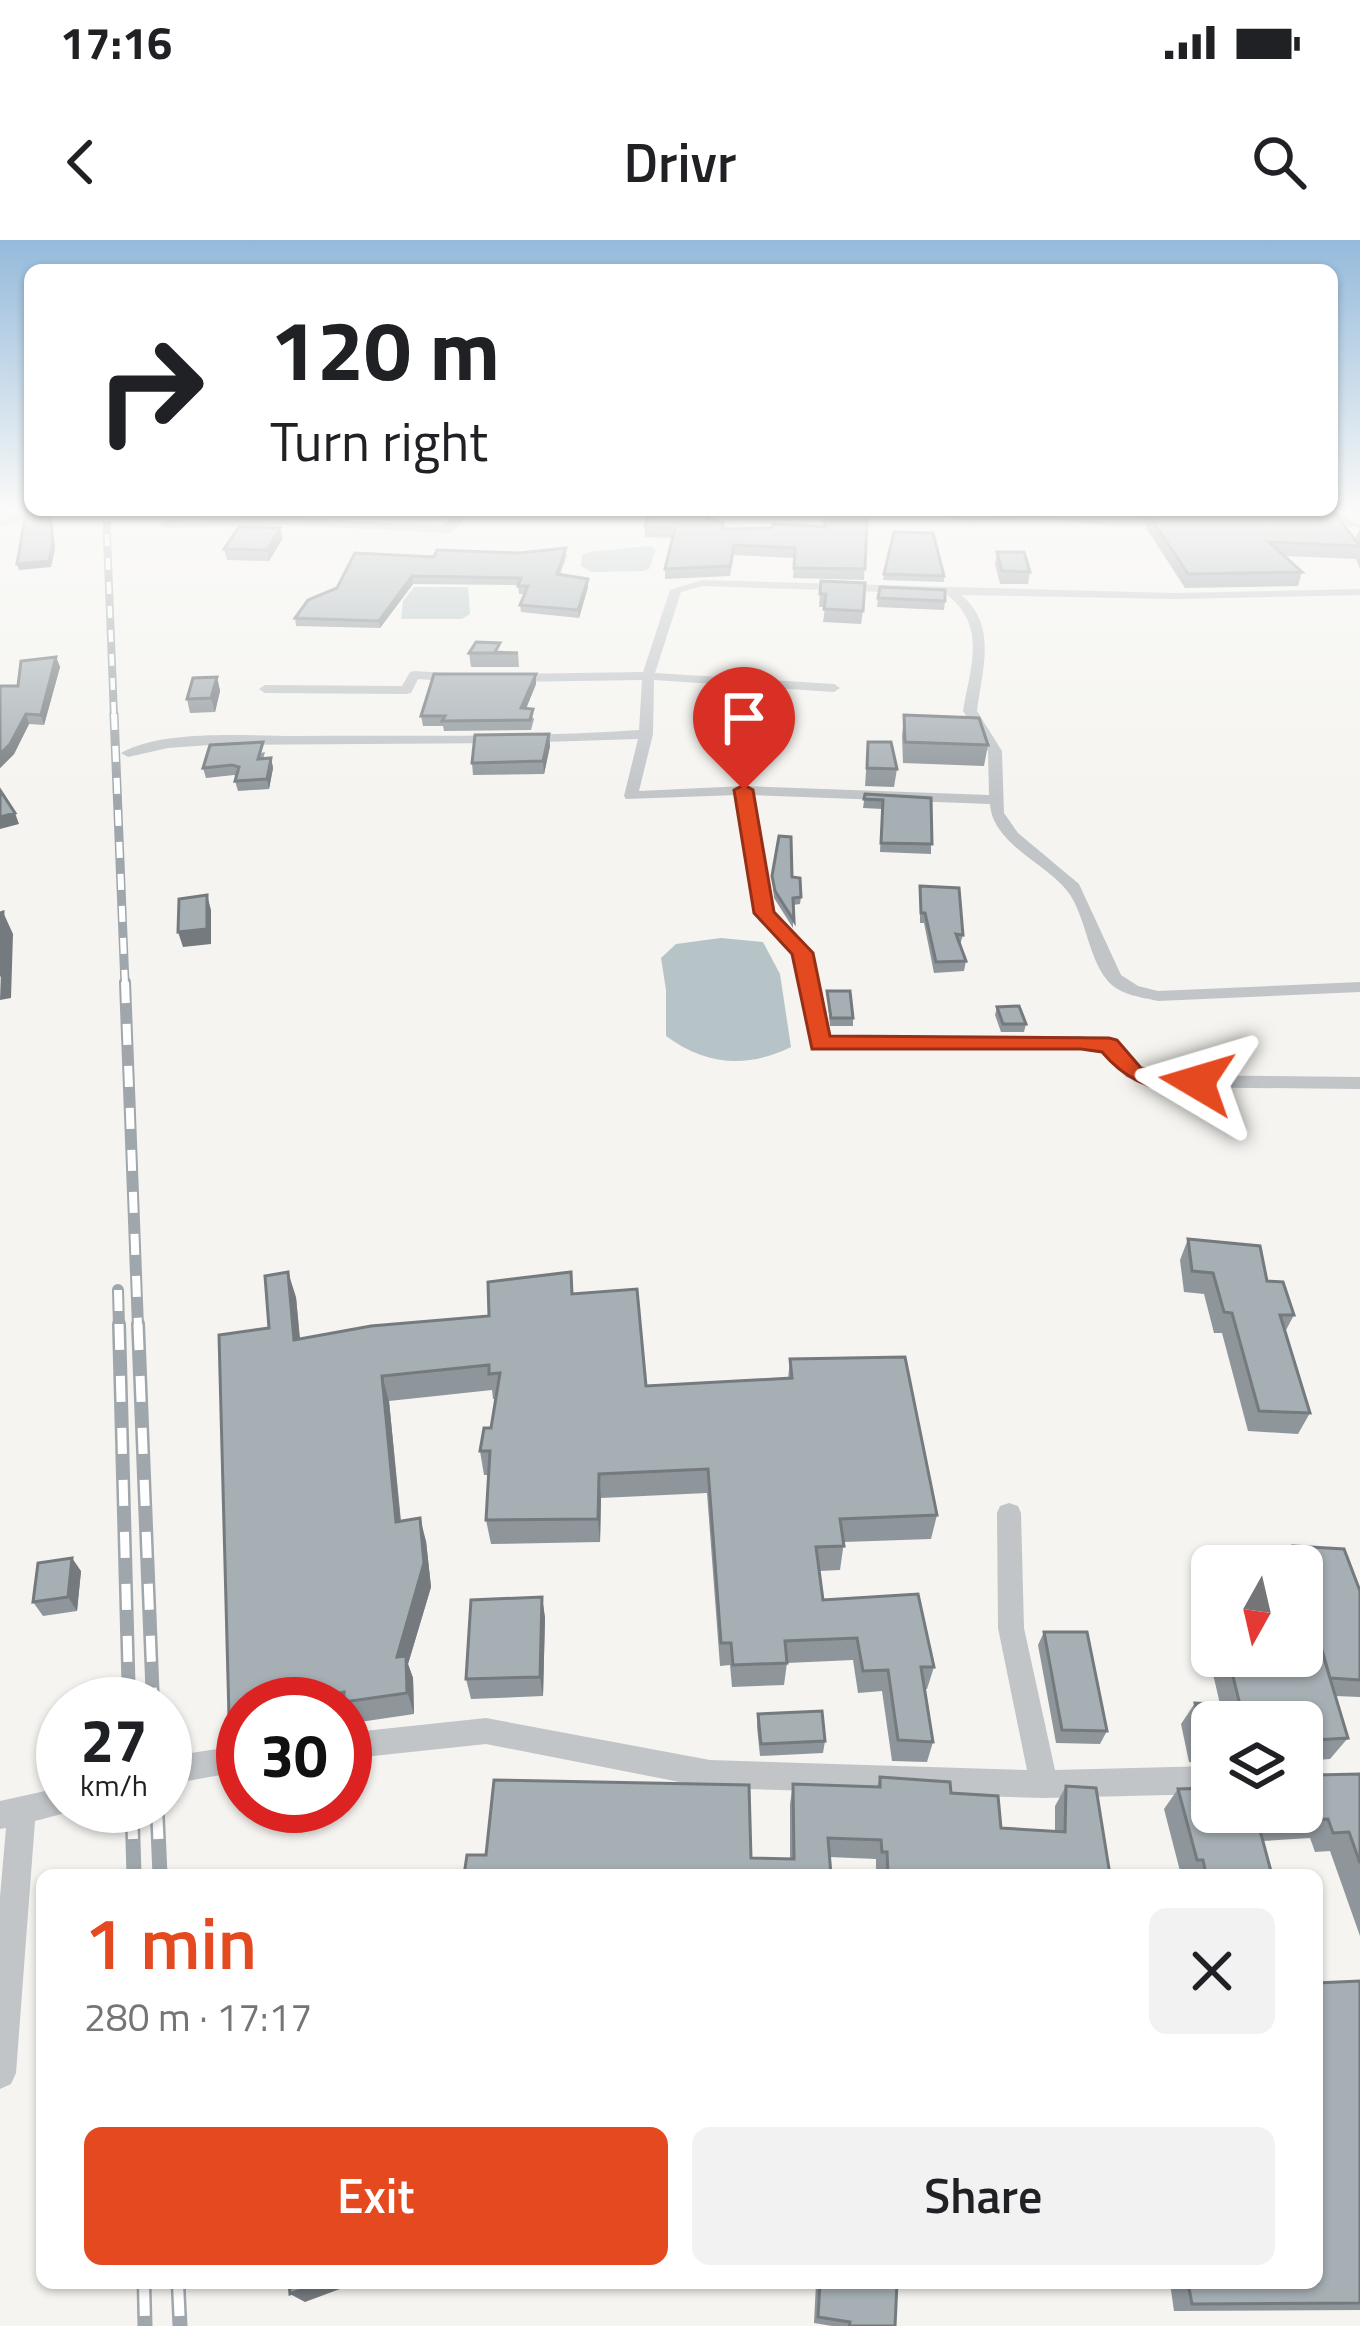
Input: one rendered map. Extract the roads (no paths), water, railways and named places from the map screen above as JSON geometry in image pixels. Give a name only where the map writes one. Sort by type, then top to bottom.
[{"type":"street","points":[[671,604],[647,676],[646,734],[631,796],[744,790],[994,800]]},
{"type":"street","points":[[966,604],[974,611],[982,653],[970,711],[995,751],[997,814],[1012,836],[1074,887],[1114,978],[1132,990],[1195,997],[1360,987]]},
{"type":"street","points":[[266,688],[406,690],[414,675],[468,678]]},
{"type":"street","points":[[487,679],[647,676],[834,688]]},
{"type":"street","points":[[128,753],[154,745],[238,741],[530,743],[646,734]]},
{"type":"street","points":[[744,790],[764,913],[802,953],[820,1044],[1081,1042],[1109,1046],[1132,1073],[1157,1081],[1360,1083]]},
{"type":"street","points":[[1009,1514],[1011,1628],[1044,1784]]},
{"type":"street","points":[[372,1743],[486,1731],[710,1774],[1044,1784],[1191,1780]]},
{"type":"street","points":[[0,2073],[11,1812]]},
{"type":"railway","points":[[110,604],[114,717]]},
{"type":"railway","points":[[114,714],[125,985]]},
{"type":"railway","points":[[125,982],[138,1327]]},
{"type":"railway","points":[[118,1290],[119,1327]]},
{"type":"railway","points":[[119,1324],[128,1677]]},
{"type":"railway","points":[[138,1324],[152,1677]]},
{"type":"railway","points":[[133,1833],[134,1869]]},
{"type":"railway","points":[[158,1833],[160,1869]]},
{"type":"railway","points":[[144,2289],[145,2326]]},
{"type":"railway","points":[[178,2289],[180,2326]]}]
